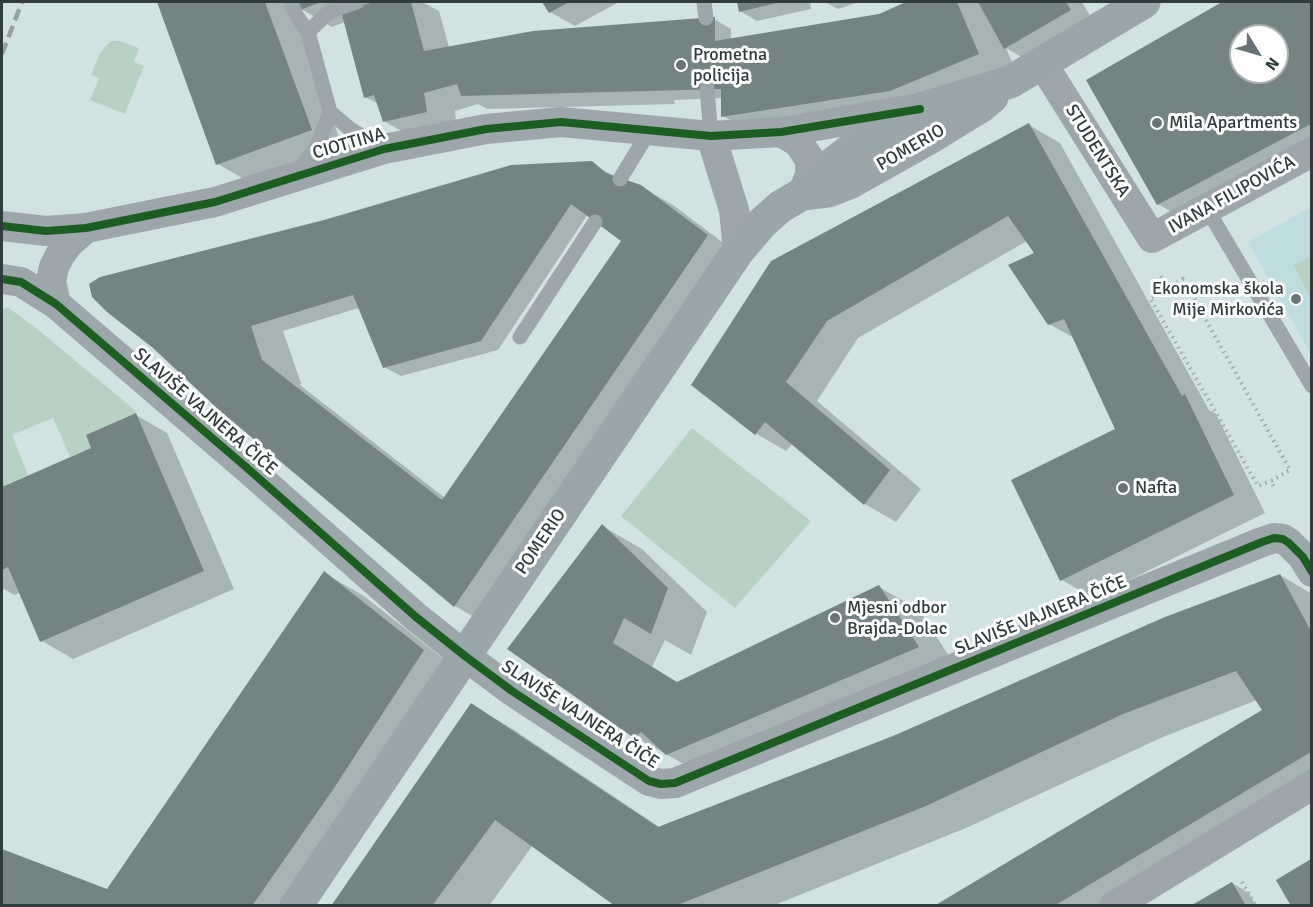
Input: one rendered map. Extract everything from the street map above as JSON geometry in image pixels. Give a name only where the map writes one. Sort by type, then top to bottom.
[{"type":"main road","points":[[1010,82],[1144,2]]},
{"type":"main road","name":"POMERIO","points":[[296,906],[738,251],[780,207],[802,194],[831,165],[853,148],[920,109],[1010,82]]},
{"type":"main road","name":"POMERIO","points":[[802,194],[828,191],[849,183],[955,123],[980,107],[1010,82]]},
{"type":"street","name":"STUDENTSKA","points":[[1042,63],[1152,238]]},
{"type":"street","name":"CIOTTINA","points":[[2,226],[46,231],[86,228],[215,202],[384,148],[486,129],[561,122],[711,136],[781,132],[920,109]]},
{"type":"street","points":[[781,132],[798,142],[810,160],[810,175],[802,194]]},
{"type":"street","points":[[711,136],[734,210],[738,251]]},
{"type":"street","name":"IVANA FILIPOVIĆA","points":[[1152,238],[1311,152]]},
{"type":"street","points":[[56,304],[51,281],[54,267],[69,243],[86,228]]},
{"type":"street","name":"SLAVIŠE VAJNERA ČIČE","points":[[2,279],[21,282],[56,304],[416,617],[465,656],[512,691],[650,781],[661,784],[675,783],[1274,538],[1283,539],[1299,552],[1311,573]]},
{"type":"street","points":[[1114,906],[1311,785]]},
{"type":"lane","points":[[291,2],[296,15],[308,32],[330,112],[350,129],[384,148]]},
{"type":"lane","points":[[308,32],[330,11],[357,2]]},
{"type":"lane","points":[[704,2],[706,18]]},
{"type":"lane","points":[[707,88],[711,136]]},
{"type":"lane","points":[[294,176],[306,164],[317,146],[330,112]]},
{"type":"lane","points":[[620,179],[650,130]]},
{"type":"lane","points":[[1207,209],[1311,386]]},
{"type":"lane","points":[[520,337],[595,222]]},
{"type":"path","points":[[1161,276],[1169,288]]},
{"type":"path","points":[[1183,279],[1290,470],[1258,486],[1150,298],[1169,288],[1183,279]]},
{"type":"path","points":[[1271,481],[1275,489]]},
{"type":"path","points":[[1242,882],[1256,906]]},
{"type":"shaded area","name":"Ekonomska škola Mije Mirkovića","points":[[1311,207],[1311,355],[1248,242]]},
{"type":"green space","points":[[111,41],[119,41],[139,48],[134,62],[144,66],[125,114],[90,100],[99,78],[91,75],[100,53]]},
{"type":"green space","points":[[1311,256],[1311,300],[1294,265]]},
{"type":"green space","points":[[7,307],[36,328],[136,413],[86,435],[91,448],[70,457],[53,418],[12,435],[28,475],[2,487],[2,310]]},
{"type":"green space","points":[[692,428],[811,521],[735,608],[621,516]]},
{"type":"building","points":[[157,2],[265,2],[312,130],[216,165]]},
{"type":"building","points":[[297,2],[321,2],[300,10]]},
{"type":"building","points":[[374,2],[411,2],[424,51],[533,31],[715,17],[715,41],[879,14],[906,2],[957,2],[979,54],[890,91],[721,117],[721,89],[461,96],[457,84],[424,93],[427,112],[383,122],[374,95],[364,98],[341,11]]},
{"type":"building","points":[[542,2],[569,2],[549,13]]},
{"type":"building","points":[[737,2],[781,2],[739,12]]},
{"type":"building","points":[[978,2],[1066,2],[1071,10],[1004,49]]},
{"type":"building","points":[[1222,2],[1311,2],[1311,124],[1157,205],[1086,80]]},
{"type":"building","points":[[1029,123],[1182,396],[1185,394],[1234,495],[1060,581],[1011,480],[1115,429],[1064,319],[1048,325],[1008,265],[1034,253],[1008,216],[827,321],[786,382],[890,470],[864,505],[765,422],[755,435],[691,385],[771,261]]},
{"type":"building","points":[[592,161],[606,173],[641,185],[708,235],[454,607],[219,410],[153,348],[107,312],[92,297],[89,284],[100,277],[324,220],[511,165]],"holes":[[[571,204],[621,241],[442,500],[262,360],[251,326],[353,295],[383,368],[481,341]]]},
{"type":"building","points":[[136,413],[204,571],[40,642],[8,567],[2,570],[2,487],[91,448],[86,435]]},
{"type":"building","points":[[602,524],[668,588],[651,634],[624,618],[613,643],[677,682],[879,585],[919,647],[666,755],[641,732],[634,738],[507,649]]},
{"type":"building","points":[[324,571],[424,650],[332,791],[252,906],[2,906],[2,849],[107,889]]},
{"type":"building","points":[[1280,574],[1311,631],[1311,752],[1054,906],[934,906],[1262,710],[1236,671],[1123,714],[926,806],[675,906],[615,906],[495,820],[432,906],[331,906],[471,703],[658,827],[893,736],[1165,617]]},
{"type":"building","points":[[1311,859],[1311,906],[1291,906],[1276,880]]},
{"type":"building","points":[[1232,882],[1246,906],[1190,906]]},
{"type":"railway","points":[[2,54],[22,2]]},
{"type":"cycle path","points":[[2,226],[46,231],[86,228],[215,202],[384,149],[486,129],[561,122],[711,136],[781,132],[920,109]]},
{"type":"cycle path","points":[[2,279],[21,282],[56,304],[416,617],[465,656],[512,691],[649,781],[661,784],[675,783],[1274,538],[1283,539],[1289,543],[1303,557],[1312,572]]},
{"type":"place","name":"Prometna policija","points":[[681,65]]},
{"type":"place","name":"Mila Apartments","points":[[1157,123]]},
{"type":"place","name":"Ekonomska škola Mije Mirkovića","points":[[1296,299]]},
{"type":"place","name":"Nafta","points":[[1123,488]]},
{"type":"place","name":"Mjesni odbor Brajda-Dolac","points":[[835,618]]}]
